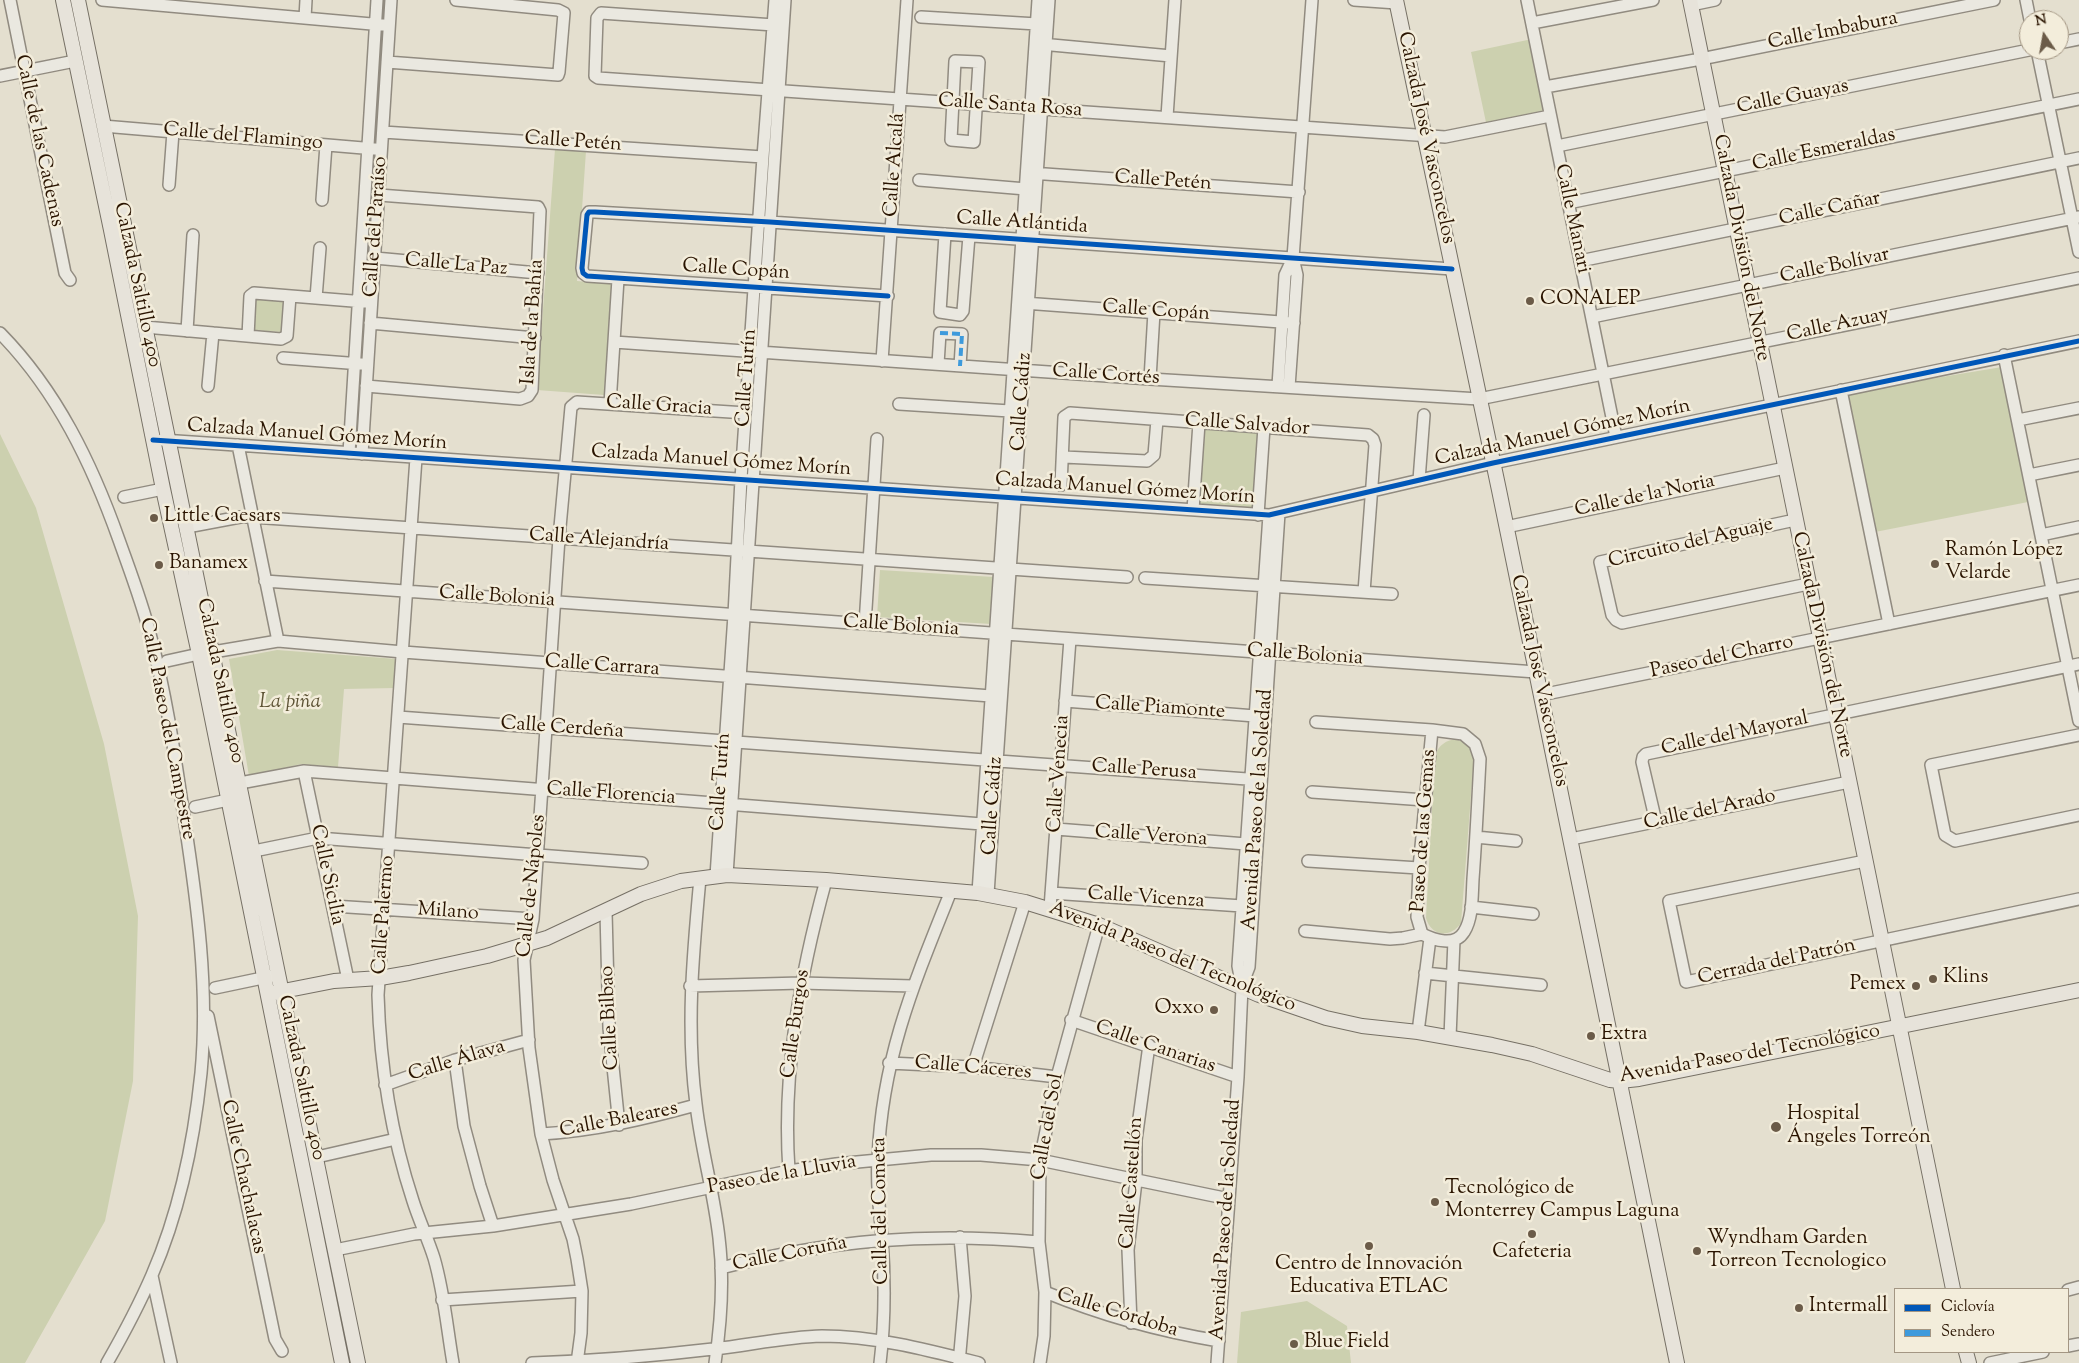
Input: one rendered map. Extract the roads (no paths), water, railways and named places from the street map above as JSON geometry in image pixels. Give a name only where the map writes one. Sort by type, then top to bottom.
[{"type":"main road","name":"Calzada Saltillo 400","points":[[63,0],[228,800],[317,1157],[358,1363]]},
{"type":"main road","name":"Calzada Saltillo 400","points":[[78,0],[254,851],[271,976]]},
{"type":"main road","name":"Calzada José Vasconcelos","points":[[1397,2],[1677,1363]]},
{"type":"main road","name":"Calzada División del Norte","points":[[1690,2],[1898,1028],[1953,1288]]},
{"type":"main road","name":"Avenida Paseo del Tecnológico","points":[[275,993],[348,980],[380,978],[446,965],[528,944],[571,929],[641,894],[662,886],[700,878],[721,876],[826,880],[983,894],[1025,902],[1050,908],[1099,925],[1242,987],[1294,1008],[1326,1018],[1362,1026],[1450,1037],[1532,1054],[1600,1077],[1620,1081],[1639,1079],[1898,1028],[2079,990]]},
{"type":"main road","name":"Calzada Saltillo 400","points":[[275,993],[342,1363]]},
{"type":"street","name":"Calle de las Cadenas","points":[[10,0],[65,273],[70,280]]},
{"type":"street","points":[[102,0],[233,6],[305,18],[390,26]]},
{"type":"street","points":[[305,18],[306,0]]},
{"type":"street","name":"Calle del Paraíso","points":[[349,453],[377,0]]},
{"type":"street","name":"Calle del Paraíso","points":[[362,454],[391,0]]},
{"type":"street","points":[[387,62],[558,75],[560,72],[564,13],[558,10],[456,0]]},
{"type":"street","name":"Calle Turín","points":[[721,876],[774,90],[776,0]]},
{"type":"street","name":"Calle Turín","points":[[764,222],[763,156],[774,90],[785,0]]},
{"type":"street","name":"Calle Alcalá","points":[[882,361],[907,0]]},
{"type":"street","name":"Calle Cádiz","points":[[1038,0],[1037,24],[1041,44]]},
{"type":"street","name":"Calle Cádiz","points":[[983,894],[1036,109],[1041,44],[1049,0]]},
{"type":"street","points":[[1166,117],[1175,0]]},
{"type":"street","points":[[1284,387],[1288,322],[1297,275],[1293,258],[1312,0]]},
{"type":"street","points":[[1354,0],[1397,2]]},
{"type":"street","name":"Calle Manari","points":[[1527,0],[1616,437]]},
{"type":"street","points":[[1532,23],[1653,0]]},
{"type":"street","points":[[1690,2],[1715,0]]},
{"type":"street","name":"Calle Imbabura","points":[[1545,87],[1994,0]]},
{"type":"street","name":"Calle Santa Rosa","points":[[774,25],[601,13],[597,18],[596,78],[1445,136],[1550,116]]},
{"type":"street","points":[[921,17],[1037,24]]},
{"type":"street","points":[[1041,44],[1171,56]]},
{"type":"street","name":"Calle Guayas","points":[[1556,146],[2019,52]]},
{"type":"street","points":[[2038,60],[2060,162],[2076,218],[2079,252]]},
{"type":"street","points":[[0,76],[75,61]]},
{"type":"street","points":[[956,61],[979,62],[976,105],[974,142],[951,140],[956,61]]},
{"type":"street","name":"Calle Esmeraldas","points":[[1568,203],[2079,99]]},
{"type":"street","name":"Calle del Flamingo","points":[[104,126],[382,150]]},
{"type":"street","points":[[169,186],[173,132]]},
{"type":"street","name":"Calle Petén","points":[[383,132],[763,156]]},
{"type":"street","points":[[322,200],[326,145]]},
{"type":"street","name":"Calle Cañar","points":[[1580,261],[2079,158]]},
{"type":"street","name":"Calle Cádiz","points":[[1028,240],[1026,189],[1032,174]]},
{"type":"street","name":"Calle Petén","points":[[1032,174],[1299,192]]},
{"type":"street","points":[[919,180],[1026,189]]},
{"type":"street","name":"Isla de la Bahía","points":[[366,386],[520,399],[528,396],[532,390],[538,273],[540,211],[538,207],[379,195]]},
{"type":"street","name":"Calle Atlántida","points":[[583,273],[586,224],[589,212],[891,230],[1452,269]]},
{"type":"street","name":"Calle Bolívar","points":[[1592,317],[2076,218]]},
{"type":"street","points":[[945,234],[940,312],[962,314],[969,236]]},
{"type":"street","points":[[187,331],[192,235]]},
{"type":"street","points":[[316,298],[320,248]]},
{"type":"street","name":"Calle La Paz","points":[[375,258],[538,273]]},
{"type":"street","name":"Calle Copán","points":[[583,273],[587,276],[618,279],[888,296]]},
{"type":"street","name":"Calle Azuay","points":[[1479,398],[2079,278]]},
{"type":"street","points":[[610,404],[618,279]]},
{"type":"street","points":[[248,336],[250,296],[252,294],[372,302]]},
{"type":"street","points":[[145,328],[285,338],[287,336],[290,296]]},
{"type":"street","name":"Calle Copán","points":[[1024,303],[1288,322]]},
{"type":"street","points":[[1150,379],[1154,312]]},
{"type":"street","points":[[370,323],[535,338]]},
{"type":"street","points":[[938,364],[940,332],[962,334],[960,366]]},
{"type":"street","name":"Calle Paseo del Campestre","points":[[0,333],[32,370],[61,410],[74,432],[110,515],[150,633],[174,750],[192,867],[201,942],[204,1002],[201,1072],[193,1127],[179,1194],[152,1276],[107,1363]]},
{"type":"street","points":[[208,386],[213,333]]},
{"type":"street","name":"Calzada Manuel Gómez Morín","points":[[153,440],[1269,514],[1493,463],[2079,340]]},
{"type":"street","name":"Calle Cortés","points":[[614,342],[1150,379],[1479,398]]},
{"type":"street","name":"Calle Turín","points":[[747,479],[746,413],[755,353]]},
{"type":"street","points":[[2004,356],[2052,591],[2073,665],[2079,721]]},
{"type":"street","points":[[283,358],[368,364]]},
{"type":"street","name":"Calle Cádiz","points":[[1010,497],[1010,410],[1019,370]]},
{"type":"street","points":[[1841,390],[1889,624]]},
{"type":"street","name":"Calle Gracia","points":[[573,404],[577,402],[746,413]]},
{"type":"street","name":"Calle de Nápoles","points":[[573,404],[571,407],[559,538],[533,919],[524,960],[528,1040],[541,1134],[564,1215],[573,1239],[582,1291],[578,1362]]},
{"type":"street","points":[[899,404],[1010,410]]},
{"type":"street","points":[[2018,420],[2079,408]]},
{"type":"street","name":"Calle Salvador","points":[[1064,457],[1064,417],[1070,413],[1368,435],[1373,439],[1375,445],[1370,492]]},
{"type":"street","points":[[1419,480],[1424,415]]},
{"type":"street","points":[[1061,484],[1064,457],[1147,461],[1154,455],[1157,420]]},
{"type":"street","points":[[1193,510],[1199,423]]},
{"type":"street","name":"Avenida Paseo de la Soledad","points":[[1242,987],[1249,967],[1256,780],[1269,586],[1269,514],[1264,427]]},
{"type":"street","points":[[865,624],[877,439]]},
{"type":"street","points":[[238,445],[278,641]]},
{"type":"street","name":"Calle Palermo","points":[[416,458],[378,994],[380,1050],[396,1139],[412,1200],[434,1258],[453,1363]]},
{"type":"street","points":[[2028,475],[2079,465]]},
{"type":"street","name":"Calle de la Noria","points":[[1506,527],[1785,468]]},
{"type":"street","points":[[124,497],[163,489]]},
{"type":"street","points":[[1364,592],[1370,492]]},
{"type":"street","name":"Calle Alejandría","points":[[187,528],[240,517],[252,517],[1127,577]]},
{"type":"street","name":"Circuito del Aguaje","points":[[1795,520],[1600,562],[1612,615],[1622,623],[1808,584]]},
{"type":"street","points":[[2041,536],[2079,527]]},
{"type":"street","points":[[1145,578],[1392,594]]},
{"type":"street","name":"Calle Bolonia","points":[[266,581],[1536,672]]},
{"type":"street","name":"Paseo del Charro","points":[[1541,695],[2079,585]]},
{"type":"street","name":"Calle Cádiz","points":[[983,894],[982,824],[992,760],[991,696],[1001,634]]},
{"type":"street","name":"Calle Venecia","points":[[1050,908],[1070,639]]},
{"type":"street","name":"Calle Carrara","points":[[213,652],[278,641],[991,696]]},
{"type":"street","name":"Avenida Paseo de la Soledad","points":[[1217,1363],[1238,1076],[1242,987],[1238,966],[1246,844],[1256,780],[1255,716],[1265,653]]},
{"type":"street","points":[[167,661],[199,654]]},
{"type":"street","points":[[1835,715],[2073,665]]},
{"type":"street","name":"Calle Piamonte","points":[[1065,701],[1255,716]]},
{"type":"street","name":"Calle del Mayoral","points":[[1656,822],[1642,762],[1646,754],[1835,715]]},
{"type":"street","name":"Calle Cerdeña","points":[[398,717],[992,760]]},
{"type":"street","points":[[1316,722],[1432,730]]},
{"type":"street","name":"Paseo de las Gemas","points":[[1418,1032],[1425,973],[1426,936],[1417,917],[1419,868],[1432,730],[1463,734],[1471,739],[1479,751],[1471,907],[1464,932],[1454,940],[1444,941],[1426,936]]},
{"type":"street","points":[[2079,735],[1931,765],[1945,835],[1955,841],[2079,815]]},
{"type":"street","name":"Calle Perusa","points":[[992,760],[1256,780]]},
{"type":"street","name":"Calle Florencia","points":[[240,783],[304,771],[982,824]]},
{"type":"street","name":"Calle Sicilia","points":[[304,771],[348,980]]},
{"type":"street","name":"Calle del Arado","points":[[1570,839],[1849,782]]},
{"type":"street","points":[[1312,792],[1425,800]]},
{"type":"street","points":[[195,807],[228,800]]},
{"type":"street","name":"Calle Verona","points":[[1056,829],[1246,844]]},
{"type":"street","points":[[1476,837],[1516,841]]},
{"type":"street","points":[[254,851],[318,838],[642,863]]},
{"type":"street","points":[[1308,861],[1419,868]]},
{"type":"street","name":"Cerrada del Patrón","points":[[1865,861],[1669,901],[1686,982],[1881,941]]},
{"type":"street","points":[[700,878],[690,986],[691,1040],[696,1105],[719,1238],[721,1268],[715,1363]]},
{"type":"street","name":"Calle Burgos","points":[[789,1171],[787,1108],[801,983],[826,880]]},
{"type":"street","name":"Calle del Cometa","points":[[880,1363],[883,1341],[882,1239],[878,1160],[880,1127],[889,1063],[913,986],[952,891]]},
{"type":"street","name":"Calle Vicenza","points":[[1051,892],[1242,906]]},
{"type":"street","points":[[1881,941],[2079,899]]},
{"type":"street","points":[[973,1066],[1025,902]]},
{"type":"street","name":"Milano","points":[[333,906],[533,919]]},
{"type":"street","points":[[1471,907],[1533,914]]},
{"type":"street","name":"Calle Bilbao","points":[[606,912],[610,1028],[619,1124]]},
{"type":"street","name":"Calle del Sol","points":[[1040,1363],[1044,1336],[1044,1292],[1039,1242],[1040,1160],[1057,1076],[1099,925]]},
{"type":"street","points":[[1305,931],[1390,938],[1426,936]]},
{"type":"street","points":[[1450,1037],[1454,940]]},
{"type":"street","points":[[1425,973],[1541,985]]},
{"type":"street","points":[[215,988],[271,976]]},
{"type":"street","points":[[690,986],[801,983],[913,986]]},
{"type":"street","name":"Calle Chachalacas","points":[[204,1002],[275,1339],[282,1350]]},
{"type":"street","name":"Calle Canarias","points":[[1072,1020],[1149,1044],[1238,1076]]},
{"type":"street","name":"Calle Álava","points":[[386,1085],[455,1060],[528,1040]]},
{"type":"street","name":"Calle Castellón","points":[[1130,1323],[1128,1250],[1136,1181],[1136,1140],[1149,1044]]},
{"type":"street","points":[[455,1060],[464,1126],[493,1226]]},
{"type":"street","name":"Calle Cáceres","points":[[889,1063],[973,1066],[1057,1076]]},
{"type":"street","points":[[201,1072],[209,1066],[219,1067]]},
{"type":"street","name":"Calle Baleares","points":[[541,1134],[572,1132],[619,1124],[696,1105]]},
{"type":"street","points":[[317,1157],[396,1139]]},
{"type":"street","name":"Paseo de la Lluvia","points":[[335,1250],[424,1233],[493,1226],[564,1215],[710,1189],[789,1171],[836,1164],[931,1155],[980,1155],[1040,1160],[1229,1199]]},
{"type":"street","points":[[959,1361],[965,1296],[960,1237]]},
{"type":"street","name":"Calle Coruña","points":[[721,1268],[800,1250],[882,1239],[960,1237],[1039,1242]]},
{"type":"street","points":[[152,1276],[171,1363]]},
{"type":"street","points":[[442,1300],[582,1291]]},
{"type":"street","name":"Calle Córdoba","points":[[1044,1292],[1130,1323],[1219,1341]]},
{"type":"street","points":[[532,1363],[629,1359],[773,1340],[824,1336],[883,1341],[959,1361],[979,1363]]},
{"type":"street","points":[[1990,1363],[2037,1353]]},
{"type":"place","name":"CONALEP","points":[[1530,301]]},
{"type":"place","name":"Little Caesars","points":[[154,518]]},
{"type":"place","name":"Ramón López Velarde","points":[[1935,564]]},
{"type":"place","name":"Banamex","points":[[159,565]]},
{"type":"place","name":"Klins","points":[[1933,979]]},
{"type":"place","name":"Pemex","points":[[1916,986]]},
{"type":"place","name":"Oxxo","points":[[1214,1010]]},
{"type":"place","name":"Extra","points":[[1591,1036]]},
{"type":"place","name":"Hospital Ángeles Torreón","points":[[1776,1127]]},
{"type":"place","name":"Tecnológico de Monterrey Campus Laguna","points":[[1435,1202]]},
{"type":"place","name":"Cafeteria","points":[[1532,1234]]},
{"type":"place","name":"Centro de Innovación Educativa ETLAC","points":[[1369,1246]]},
{"type":"place","name":"Wyndham Garden Torreon Tecnologico","points":[[1697,1251]]},
{"type":"place","name":"Intermall","points":[[1799,1308]]},
{"type":"place","name":"Blue Field","points":[[1294,1344]]},
{"type":"park label","name":"La piña","points":[[290,704]]}]
